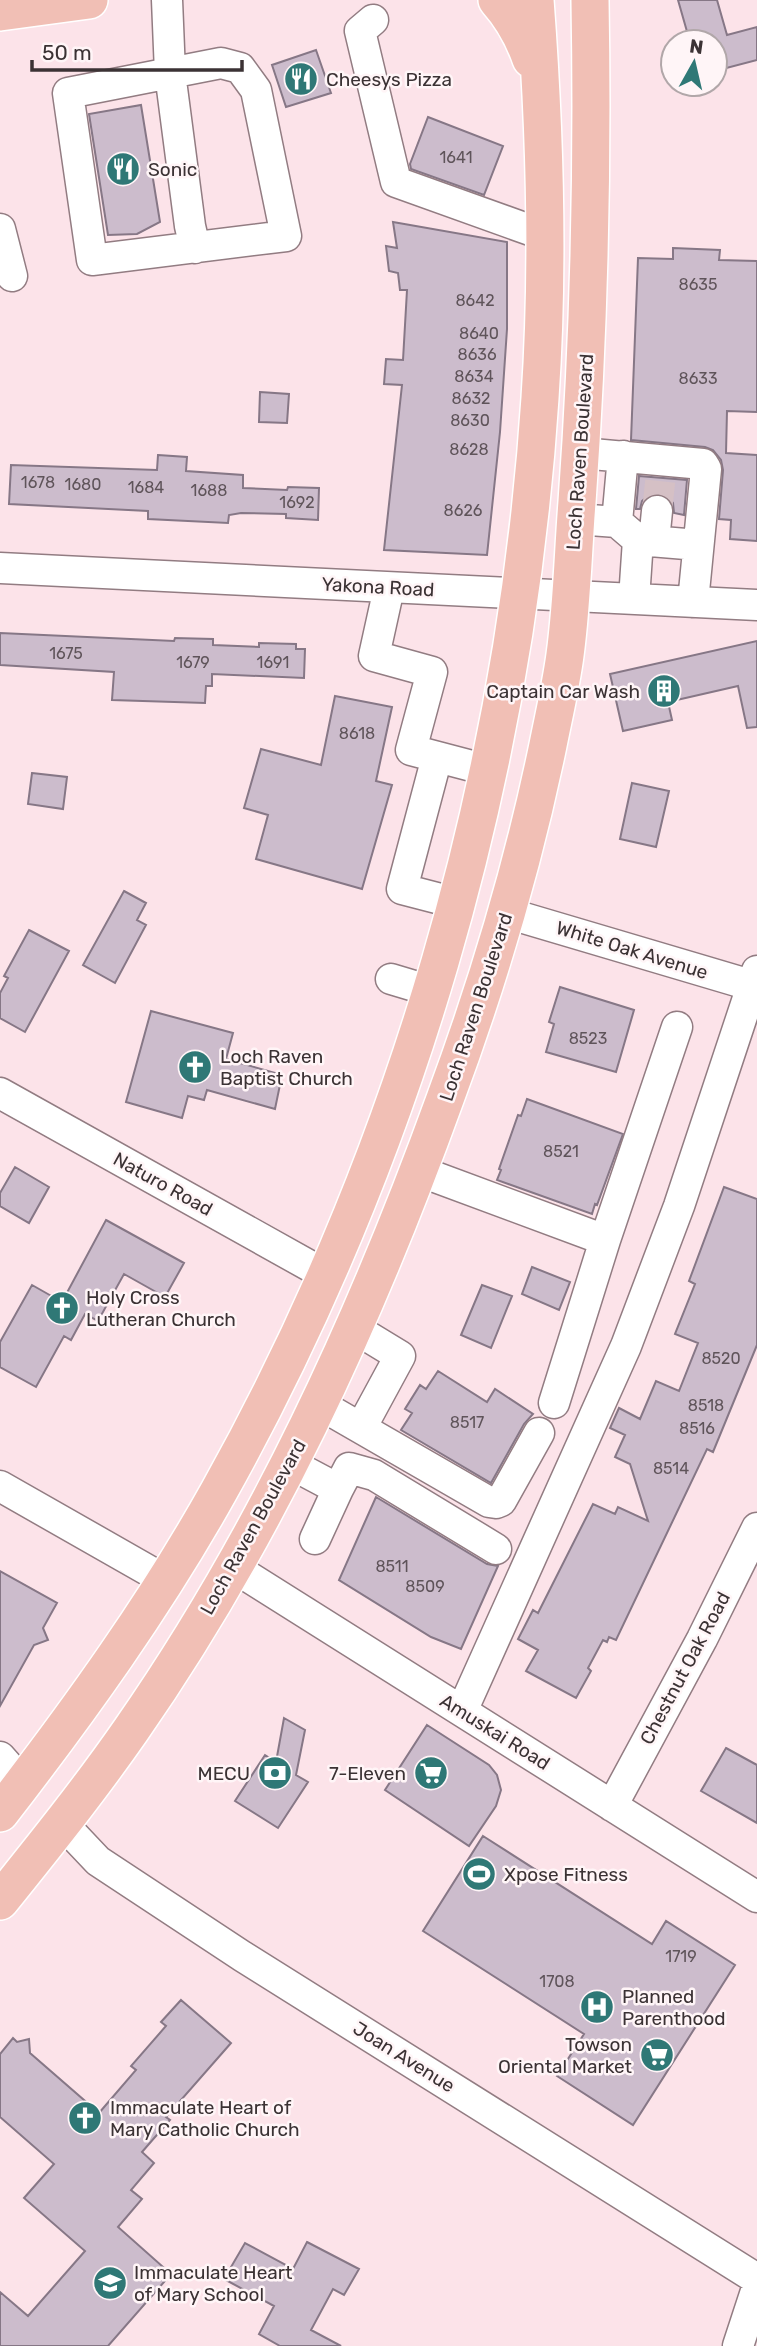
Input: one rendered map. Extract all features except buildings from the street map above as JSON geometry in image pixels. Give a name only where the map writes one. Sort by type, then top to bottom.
[{"type":"main road","points":[[0,12],[89,0]]},
{"type":"main road","points":[[497,0],[523,36],[541,86]]},
{"type":"main road","points":[[0,1813],[12,1770],[130,1634],[216,1496],[249,1435],[326,1275],[374,1158],[430,991],[456,903],[487,771],[519,594],[536,450],[544,235],[541,86],[535,0]]},
{"type":"main road","name":"Loch Raven Boulevard","points":[[0,1901],[132,1728],[233,1567],[289,1463],[354,1328],[419,1171],[458,1065],[508,913],[565,655],[576,519],[590,267],[590,0]]},
{"type":"main road","points":[[12,1770],[62,1823]]},
{"type":"street","points":[[167,0],[170,73],[195,248]]},
{"type":"street","points":[[373,20],[360,30],[396,182],[544,235]]},
{"type":"street","points":[[221,63],[240,68],[256,90],[286,236],[92,260],[68,93],[170,73],[221,63]]},
{"type":"street","points":[[0,229],[12,276]]},
{"type":"street","points":[[580,453],[623,456],[661,467],[703,464],[706,469],[693,602]]},
{"type":"street","points":[[623,456],[636,534],[634,599]]},
{"type":"street","points":[[636,534],[657,511]]},
{"type":"street","points":[[576,519],[636,534],[698,545]]},
{"type":"street","name":"Yakona Road","points":[[0,568],[757,605]]},
{"type":"street","points":[[388,588],[373,656],[432,672],[411,750],[487,771]]},
{"type":"street","points":[[437,757],[402,889],[456,903]]},
{"type":"street","name":"White Oak Avenue","points":[[508,913],[756,981]]},
{"type":"street","points":[[391,979],[430,991]]},
{"type":"street","points":[[462,1712],[626,1346],[679,1206],[756,981]]},
{"type":"street","points":[[554,1403],[677,1027]]},
{"type":"street","name":"Naturo Road","points":[[0,1093],[326,1275]]},
{"type":"street","points":[[419,1171],[606,1240]]},
{"type":"street","points":[[354,1328],[400,1356],[361,1428]]},
{"type":"street","points":[[319,1404],[489,1502],[496,1503],[501,1501],[540,1433]]},
{"type":"street","points":[[289,1463],[338,1489]]},
{"type":"street","points":[[315,1539],[349,1468],[374,1475],[496,1549]]},
{"type":"street","points":[[0,1486],[165,1580]]},
{"type":"street","name":"Chestnut Oak Road","points":[[612,1806],[702,1639],[757,1528]]},
{"type":"street","name":"Amuskai Road","points":[[233,1567],[757,1897]]},
{"type":"street","name":"Joan Avenue","points":[[62,1823],[97,1861],[757,2279]]},
{"type":"street","points":[[738,2346],[757,2288]]},
{"type":"tunnel","points":[[657,511],[661,474]]},
{"type":"place","name":"Cheesys Pizza","points":[[301,79]]},
{"type":"place","name":"Sonic","points":[[123,169]]},
{"type":"place","name":"Captain Car Wash","points":[[664,691]]},
{"type":"place","name":"Loch Raven Baptist Church","points":[[195,1067]]},
{"type":"place","name":"Holy Cross Lutheran Church","points":[[62,1308]]},
{"type":"place","name":"MECU","points":[[275,1773]]},
{"type":"place","name":"7-Eleven","points":[[431,1773]]},
{"type":"place","name":"Xpose Fitness","points":[[479,1874]]},
{"type":"place","name":"Planned Parenthood","points":[[597,2007]]},
{"type":"place","name":"Towson Oriental Market","points":[[657,2055]]},
{"type":"place","name":"Immaculate Heart of Mary Catholic Church","points":[[85,2118]]},
{"type":"place","name":"Immaculate Heart of Mary School","points":[[110,2283]]}]
